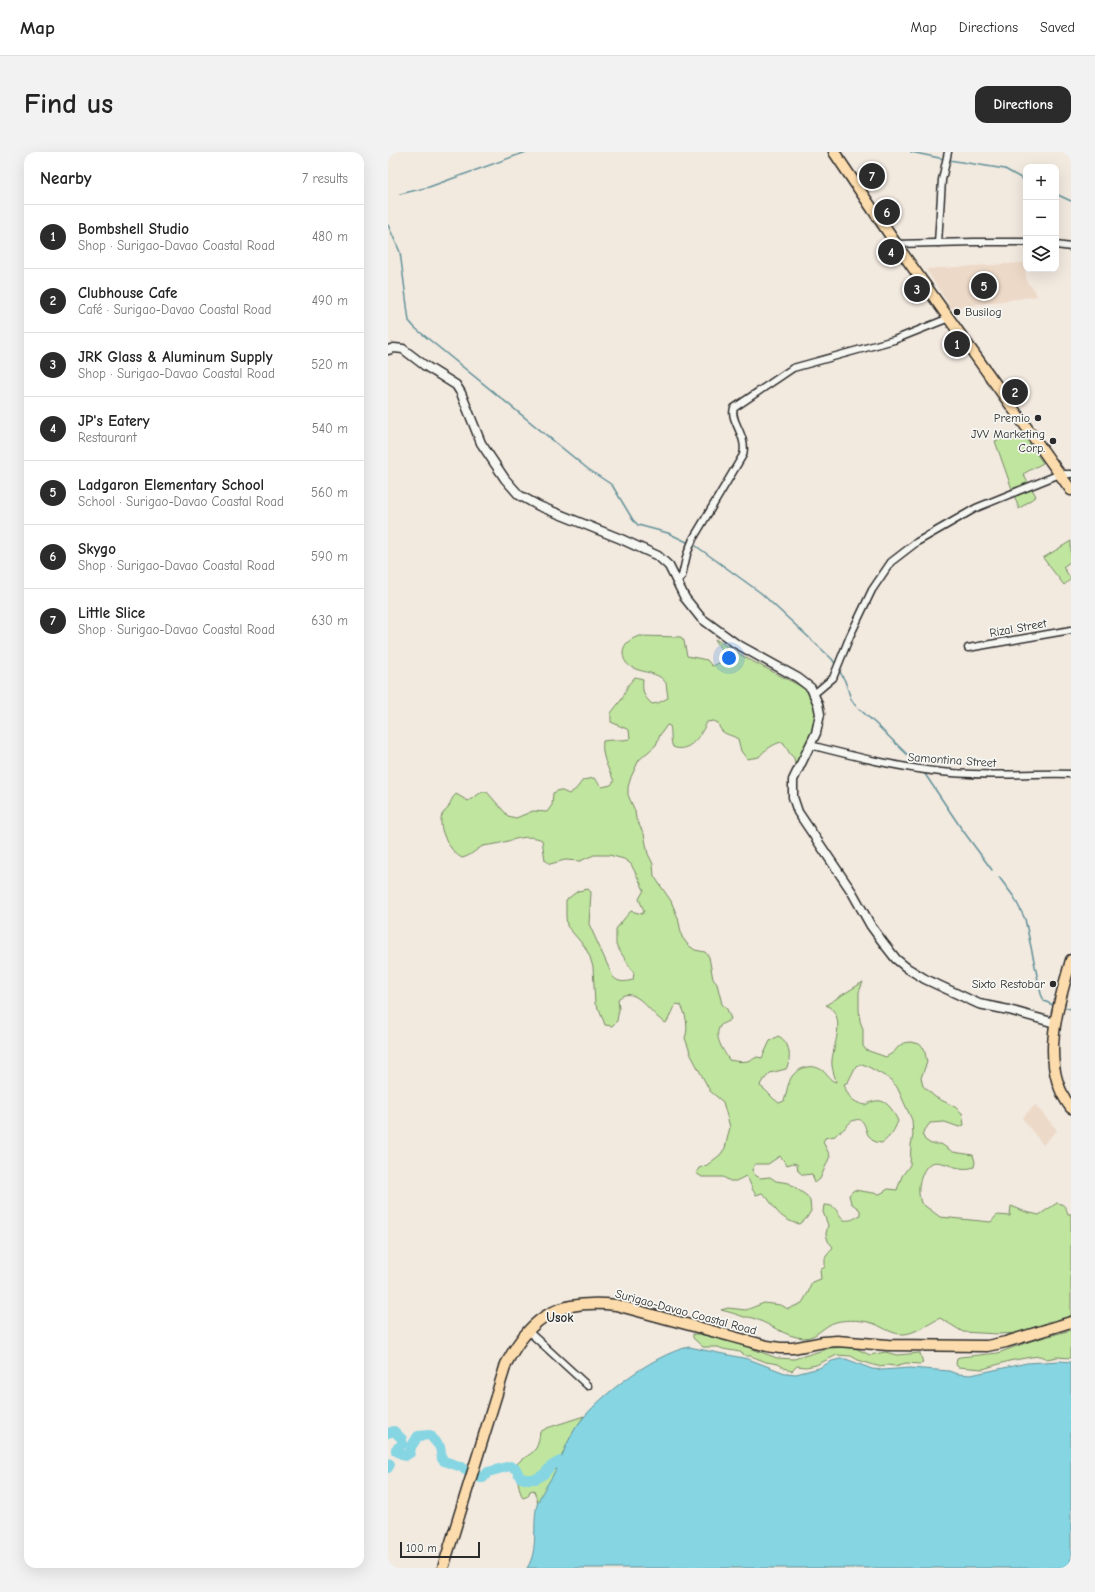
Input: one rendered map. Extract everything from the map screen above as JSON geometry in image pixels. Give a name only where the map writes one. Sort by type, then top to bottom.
[{"type":"highway","points":[[834,152],[896,244],[1071,490]]},
{"type":"highway","points":[[1071,960],[1055,1023],[1053,1045],[1058,1083],[1064,1098],[1071,1108]]},
{"type":"highway","name":"Surigao-Davao Coastal Road","points":[[443,1568],[506,1364],[518,1343],[528,1331],[553,1311],[572,1305],[591,1303],[616,1305],[632,1308],[767,1346],[780,1348],[793,1348],[824,1342],[888,1345],[987,1346],[1006,1342],[1071,1322]]},
{"type":"street","points":[[938,243],[942,180],[948,152]]},
{"type":"street","points":[[896,244],[1023,242]]},
{"type":"street","points":[[1059,245],[1071,247]]},
{"type":"street","points":[[677,581],[682,576],[687,554],[693,540],[743,454],[744,443],[734,419],[734,408],[793,368],[894,340],[949,318]]},
{"type":"street","points":[[388,350],[394,348],[403,349],[424,366],[456,385],[461,393],[481,443],[505,479],[519,495],[539,506],[621,539],[658,556],[669,566],[685,598],[701,618],[735,643],[806,683],[814,694],[820,714],[816,733],[793,780],[793,797],[795,804],[798,812],[852,892],[871,926],[896,959],[925,979],[971,1001],[1055,1023]]},
{"type":"street","points":[[814,694],[833,678],[850,636],[869,597],[891,562],[917,542],[969,512],[1060,474],[1071,474]]},
{"type":"street","name":"Rizal Street","points":[[968,648],[1071,630]]},
{"type":"street","name":"Samontina Street","points":[[810,745],[901,767],[942,772],[976,774],[1071,774]]},
{"type":"street","points":[[528,1331],[588,1386]]},
{"type":"shaded area","points":[[1023,263],[1023,272],[1025,272],[1027,283],[1034,289],[1037,296],[951,308],[926,269]]},
{"type":"shaded area","points":[[1035,1105],[1057,1130],[1043,1145],[1022,1118]]},
{"type":"green space","points":[[1022,433],[1043,463],[1023,474],[1036,496],[1019,509],[995,441]]},
{"type":"green space","points":[[1071,541],[1071,561],[1063,567],[1071,579],[1064,585],[1043,558]]},
{"type":"green space","points":[[639,636],[681,637],[684,641],[687,656],[707,660],[712,666],[721,662],[724,655],[715,639],[748,659],[808,690],[814,698],[816,708],[815,728],[801,757],[795,764],[794,758],[783,742],[770,747],[759,757],[747,759],[741,751],[738,739],[723,732],[718,723],[714,721],[707,722],[698,737],[689,746],[684,748],[673,747],[670,726],[667,725],[660,735],[656,745],[639,760],[628,787],[628,795],[635,811],[636,819],[644,834],[648,854],[653,864],[654,876],[671,901],[678,918],[682,937],[688,945],[695,950],[705,952],[709,957],[713,979],[717,984],[722,1004],[727,1009],[731,1019],[722,1024],[718,1030],[718,1039],[729,1060],[743,1062],[757,1057],[762,1058],[770,1041],[778,1036],[785,1042],[789,1051],[788,1065],[786,1069],[770,1073],[760,1086],[776,1101],[779,1103],[784,1101],[792,1076],[800,1069],[814,1067],[820,1069],[836,1082],[832,1063],[837,1038],[838,1022],[836,1015],[826,1005],[863,982],[859,992],[859,1009],[860,1021],[863,1029],[863,1046],[866,1050],[886,1057],[904,1043],[910,1042],[919,1044],[924,1048],[927,1062],[921,1078],[923,1086],[935,1097],[955,1107],[962,1113],[964,1125],[959,1127],[945,1122],[930,1123],[922,1134],[925,1140],[931,1144],[941,1144],[953,1152],[973,1155],[975,1162],[974,1167],[966,1168],[958,1168],[937,1162],[926,1167],[919,1186],[921,1203],[940,1217],[991,1222],[997,1215],[1010,1216],[1011,1206],[1039,1215],[1057,1203],[1063,1205],[1068,1214],[1071,1214],[1071,1318],[1047,1322],[1041,1326],[1020,1333],[998,1334],[963,1332],[940,1318],[908,1334],[893,1332],[871,1323],[846,1320],[836,1322],[813,1336],[804,1338],[784,1333],[753,1318],[744,1317],[721,1310],[728,1308],[746,1310],[764,1303],[781,1305],[788,1309],[802,1303],[812,1282],[821,1279],[820,1270],[825,1267],[825,1258],[833,1247],[828,1241],[826,1234],[828,1225],[823,1212],[824,1205],[834,1208],[844,1220],[851,1220],[860,1215],[860,1210],[851,1203],[849,1195],[854,1190],[880,1194],[888,1189],[897,1190],[902,1176],[910,1165],[913,1135],[912,1120],[897,1087],[890,1079],[867,1066],[862,1064],[856,1066],[848,1082],[844,1084],[849,1096],[857,1102],[865,1105],[877,1101],[885,1103],[892,1110],[898,1121],[892,1133],[882,1143],[875,1142],[868,1135],[861,1120],[850,1122],[835,1136],[825,1138],[823,1142],[830,1156],[820,1179],[815,1183],[812,1174],[803,1175],[798,1171],[797,1164],[793,1163],[787,1165],[780,1156],[768,1164],[755,1164],[752,1170],[755,1175],[760,1178],[770,1177],[776,1181],[789,1183],[807,1196],[810,1201],[811,1211],[806,1219],[800,1224],[790,1221],[781,1215],[762,1193],[756,1195],[746,1176],[736,1181],[730,1181],[723,1177],[702,1177],[696,1173],[699,1168],[707,1165],[720,1155],[725,1148],[730,1127],[723,1102],[710,1091],[691,1055],[685,1038],[687,1030],[686,1021],[681,1005],[676,1004],[666,1023],[637,998],[631,995],[625,995],[618,999],[619,1009],[617,1021],[612,1026],[605,1025],[600,1011],[595,1004],[593,967],[590,957],[585,947],[567,926],[566,900],[578,891],[588,889],[591,892],[589,924],[613,977],[622,982],[633,980],[634,973],[616,945],[616,929],[625,918],[631,911],[642,914],[644,911],[639,899],[644,890],[631,864],[624,859],[609,855],[594,855],[580,861],[565,860],[550,864],[545,860],[542,840],[531,837],[519,838],[483,846],[468,856],[462,858],[453,851],[449,845],[441,826],[442,815],[456,794],[468,801],[482,792],[487,792],[508,816],[516,818],[533,811],[547,812],[552,805],[553,793],[560,790],[569,794],[576,789],[583,780],[594,778],[602,787],[611,785],[614,781],[604,757],[603,741],[630,739],[629,730],[611,722],[611,713],[622,699],[628,685],[635,677],[643,679],[644,693],[652,704],[668,698],[666,683],[662,678],[655,674],[637,670],[627,664],[624,659],[624,647],[630,640]]},
{"type":"green space","points":[[1071,1330],[1071,1358],[1057,1357],[1047,1359],[1040,1356],[1031,1357],[1009,1361],[983,1369],[958,1367],[956,1365],[957,1358],[960,1357],[998,1353],[1031,1341]]},
{"type":"green space","points":[[693,1334],[717,1338],[777,1358],[794,1359],[830,1348],[847,1347],[855,1348],[870,1355],[885,1352],[897,1355],[920,1353],[923,1363],[877,1366],[858,1360],[851,1356],[837,1355],[816,1365],[806,1367],[797,1366],[792,1371],[778,1364],[766,1362],[751,1356],[746,1356],[740,1352],[718,1347],[703,1347],[693,1338]]},
{"type":"green space","points":[[584,1416],[572,1434],[555,1472],[538,1504],[534,1490],[530,1491],[528,1496],[523,1498],[514,1470],[521,1460],[534,1451],[540,1432],[547,1428]]},
{"type":"water","points":[[689,1347],[748,1359],[785,1373],[796,1374],[819,1368],[832,1361],[840,1359],[846,1359],[872,1369],[882,1370],[910,1368],[949,1371],[957,1374],[971,1375],[1027,1363],[1060,1361],[1071,1362],[1071,1568],[527,1568],[533,1553],[538,1501],[552,1477],[572,1434],[580,1421],[607,1394],[623,1381],[658,1359],[674,1351]]},
{"type":"waterway","points":[[400,194],[429,187],[526,152]]},
{"type":"waterway","points":[[911,152],[944,159]]},
{"type":"waterway","points":[[949,160],[1005,169],[1023,179]]},
{"type":"waterway","points":[[1059,195],[1071,201]]},
{"type":"waterway","points":[[388,225],[400,252],[409,321],[415,328],[588,469],[612,485],[633,520],[638,525],[668,533],[689,543]]},
{"type":"waterway","points":[[696,546],[761,593],[832,659],[836,665]]},
{"type":"waterway","points":[[839,670],[855,705],[920,767]]},
{"type":"waterway","points":[[923,771],[961,828],[992,870]]},
{"type":"waterway","points":[[999,877],[1014,897],[1025,919],[1041,994],[1044,1001],[1053,1005]]},
{"type":"waterway","points":[[1063,1007],[1071,1009]]},
{"type":"waterway","points":[[388,1433],[394,1431],[402,1439],[402,1445],[396,1449],[396,1451],[405,1456],[410,1453],[411,1447],[418,1436],[430,1435],[440,1447],[442,1459],[462,1467],[465,1470]]},
{"type":"waterway","points":[[478,1476],[483,1478],[488,1472],[510,1466],[516,1469],[520,1477],[524,1479],[536,1479],[544,1474],[551,1466],[560,1461]]},
{"type":"waterway","points":[[388,1463],[390,1464],[388,1468]]},
{"type":"place","name":"Little Slice","points":[[872,176]]},
{"type":"place","name":"Skygo","points":[[887,212]]},
{"type":"place","name":"JP's Eatery","points":[[891,252]]},
{"type":"place","name":"Ladgaron Elementary School","points":[[984,286]]},
{"type":"place","name":"JRK Glass & Aluminum Supply","points":[[917,289]]},
{"type":"place","name":"Busilog","points":[[957,312]]},
{"type":"place","name":"Bombshell Studio","points":[[957,344]]},
{"type":"place","name":"Clubhouse Cafe","points":[[1015,392]]},
{"type":"place","name":"Premio","points":[[1038,418]]},
{"type":"place","name":"JVV Marketing Corp.","points":[[1053,441]]},
{"type":"place","name":"Sixto Restobar","points":[[1053,984]]},
{"type":"district","name":"Usok","points":[[560,1317]]}]
